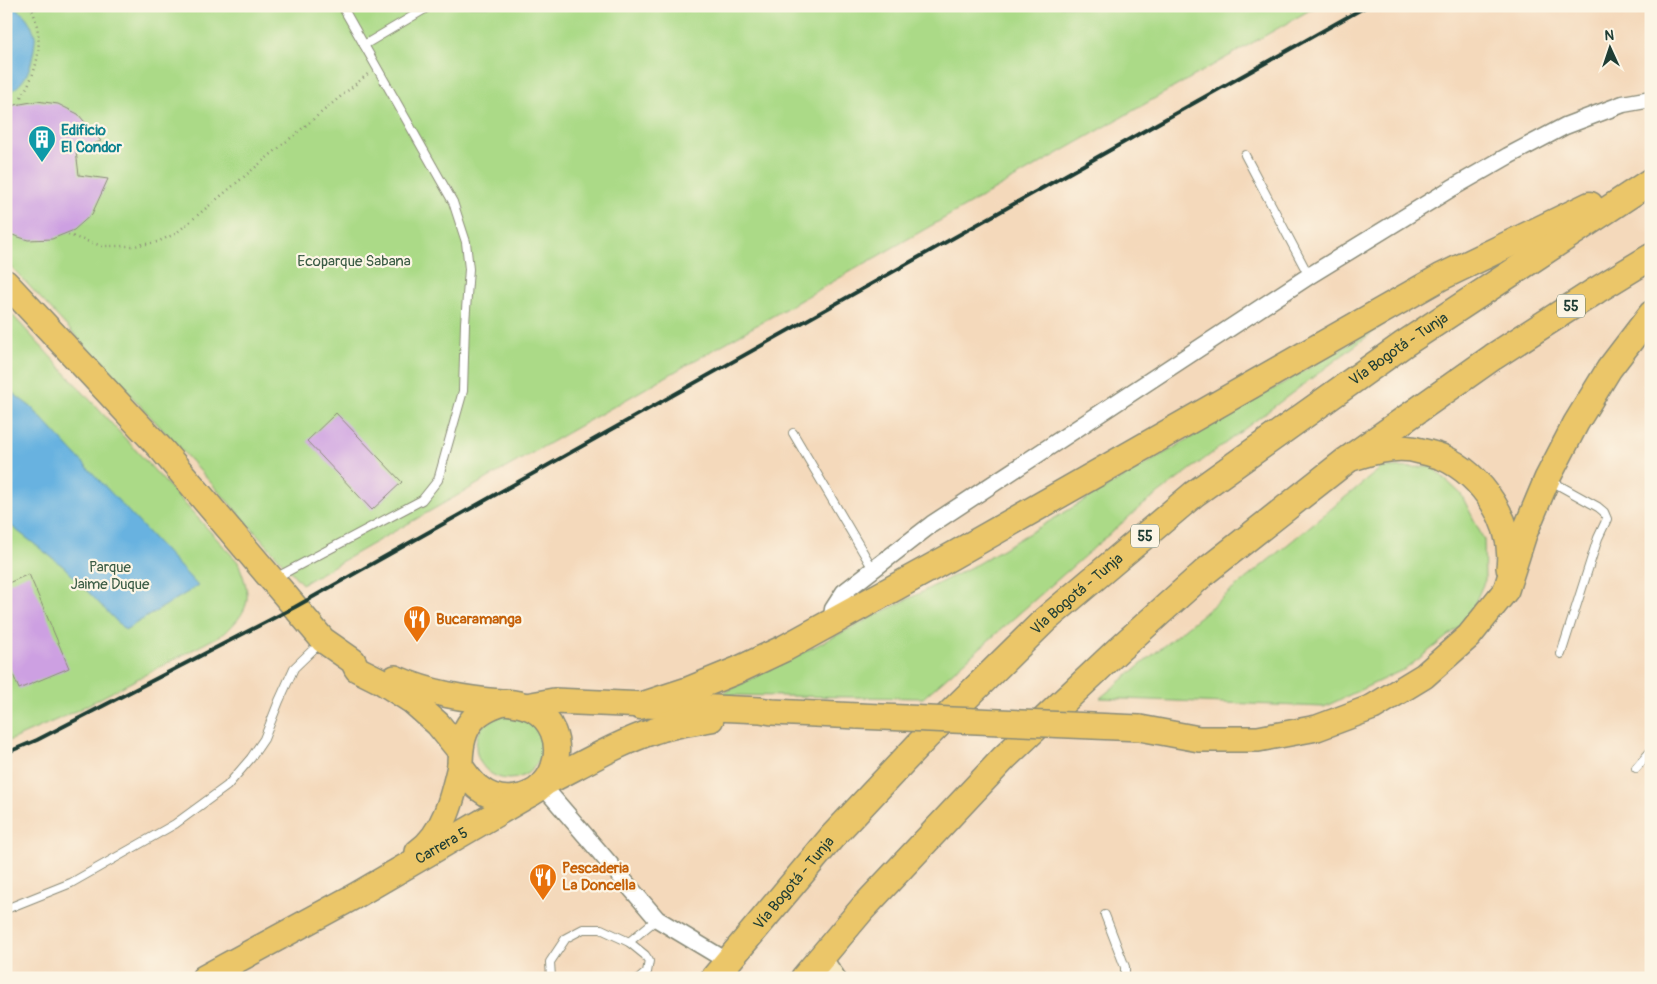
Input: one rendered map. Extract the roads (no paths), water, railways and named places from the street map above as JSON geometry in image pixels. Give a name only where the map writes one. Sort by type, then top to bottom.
[{"type":"highway","points":[[640,706],[689,690],[738,670],[831,624],[1441,277],[1651,174]]},
{"type":"highway","name":"Vía Bogotá - Tunja","points":[[720,969],[832,837],[925,738],[1045,620],[1194,494],[1404,344],[1651,181]]},
{"type":"highway","name":"55","points":[[804,978],[827,968],[863,908],[1004,758],[1100,667],[1206,571],[1347,460],[1493,357],[1651,257]]},
{"type":"main road","points":[[6,283],[162,451],[323,640],[353,662],[357,669],[381,681],[412,701],[438,724],[460,758],[473,784],[490,796],[510,799],[539,788],[617,746],[654,731],[684,723],[722,717],[759,719],[772,712]]},
{"type":"main road","points":[[460,758],[462,739],[466,728],[473,718],[482,711],[515,704],[554,701],[1140,728],[1199,739],[1258,739],[1317,728],[1373,707],[1424,676],[1469,636],[1506,590],[1524,534],[1547,479],[1576,423],[1609,369],[1651,314]]},
{"type":"main road","points":[[1347,460],[1378,450],[1410,449],[1442,457],[1469,474],[1491,498],[1505,527],[1510,558],[1506,590]]},
{"type":"main road","points":[[353,662],[362,662],[384,674],[422,689],[468,700],[515,704],[542,715],[548,722],[558,748],[555,767],[539,788]]},
{"type":"main road","name":"Carrera 5","points":[[354,896],[426,846],[442,822],[454,794],[460,758]]},
{"type":"main road","name":"Carrera 5","points":[[204,978],[354,896],[539,788]]},
{"type":"street","points":[[831,624],[833,609],[838,599],[850,587],[932,524],[1309,276],[1452,188],[1508,156],[1573,123],[1624,104],[1651,99]]},
{"type":"street","points":[[539,788],[657,919],[720,969]]},
{"type":"lane","points":[[273,579],[422,500],[438,480],[463,391],[464,323],[469,269],[466,242],[454,202],[342,6]]},
{"type":"lane","points":[[364,45],[430,6]]},
{"type":"lane","points":[[1245,155],[1309,276]]},
{"type":"lane","points":[[793,433],[873,570]]},
{"type":"lane","points":[[1547,479],[1598,507],[1604,512],[1607,519],[1598,538],[1561,654]]},
{"type":"lane","points":[[6,909],[71,883],[175,824],[227,786],[251,758],[264,739],[294,668],[323,640]]},
{"type":"lane","points":[[1636,768],[1651,751]]},
{"type":"lane","points":[[1105,915],[1125,967],[1125,978]]},
{"type":"lane","points":[[629,942],[657,919]]},
{"type":"lane","points":[[551,978],[550,962],[566,938],[583,929],[601,929],[629,942],[645,954],[649,962],[647,972],[640,978]]},
{"type":"water","points":[[6,6],[16,9],[25,16],[31,25],[35,38],[30,66],[25,77],[20,84],[6,95]]},
{"type":"water","points":[[6,388],[31,407],[198,586],[125,630],[64,567],[6,522]]},
{"type":"railway","points":[[6,753],[37,740],[295,607],[1367,6]]},
{"type":"place","name":"Edificio El Condor","points":[[42,163]]},
{"type":"place","name":"Bucaramanga","points":[[417,643]]},
{"type":"place","name":"Pescaderia La Doncella","points":[[543,901]]},
{"type":"park label","name":"Ecoparque Sabana","points":[[354,261]]},
{"type":"park label","name":"Parque Jaime Duque","points":[[110,576]]}]
